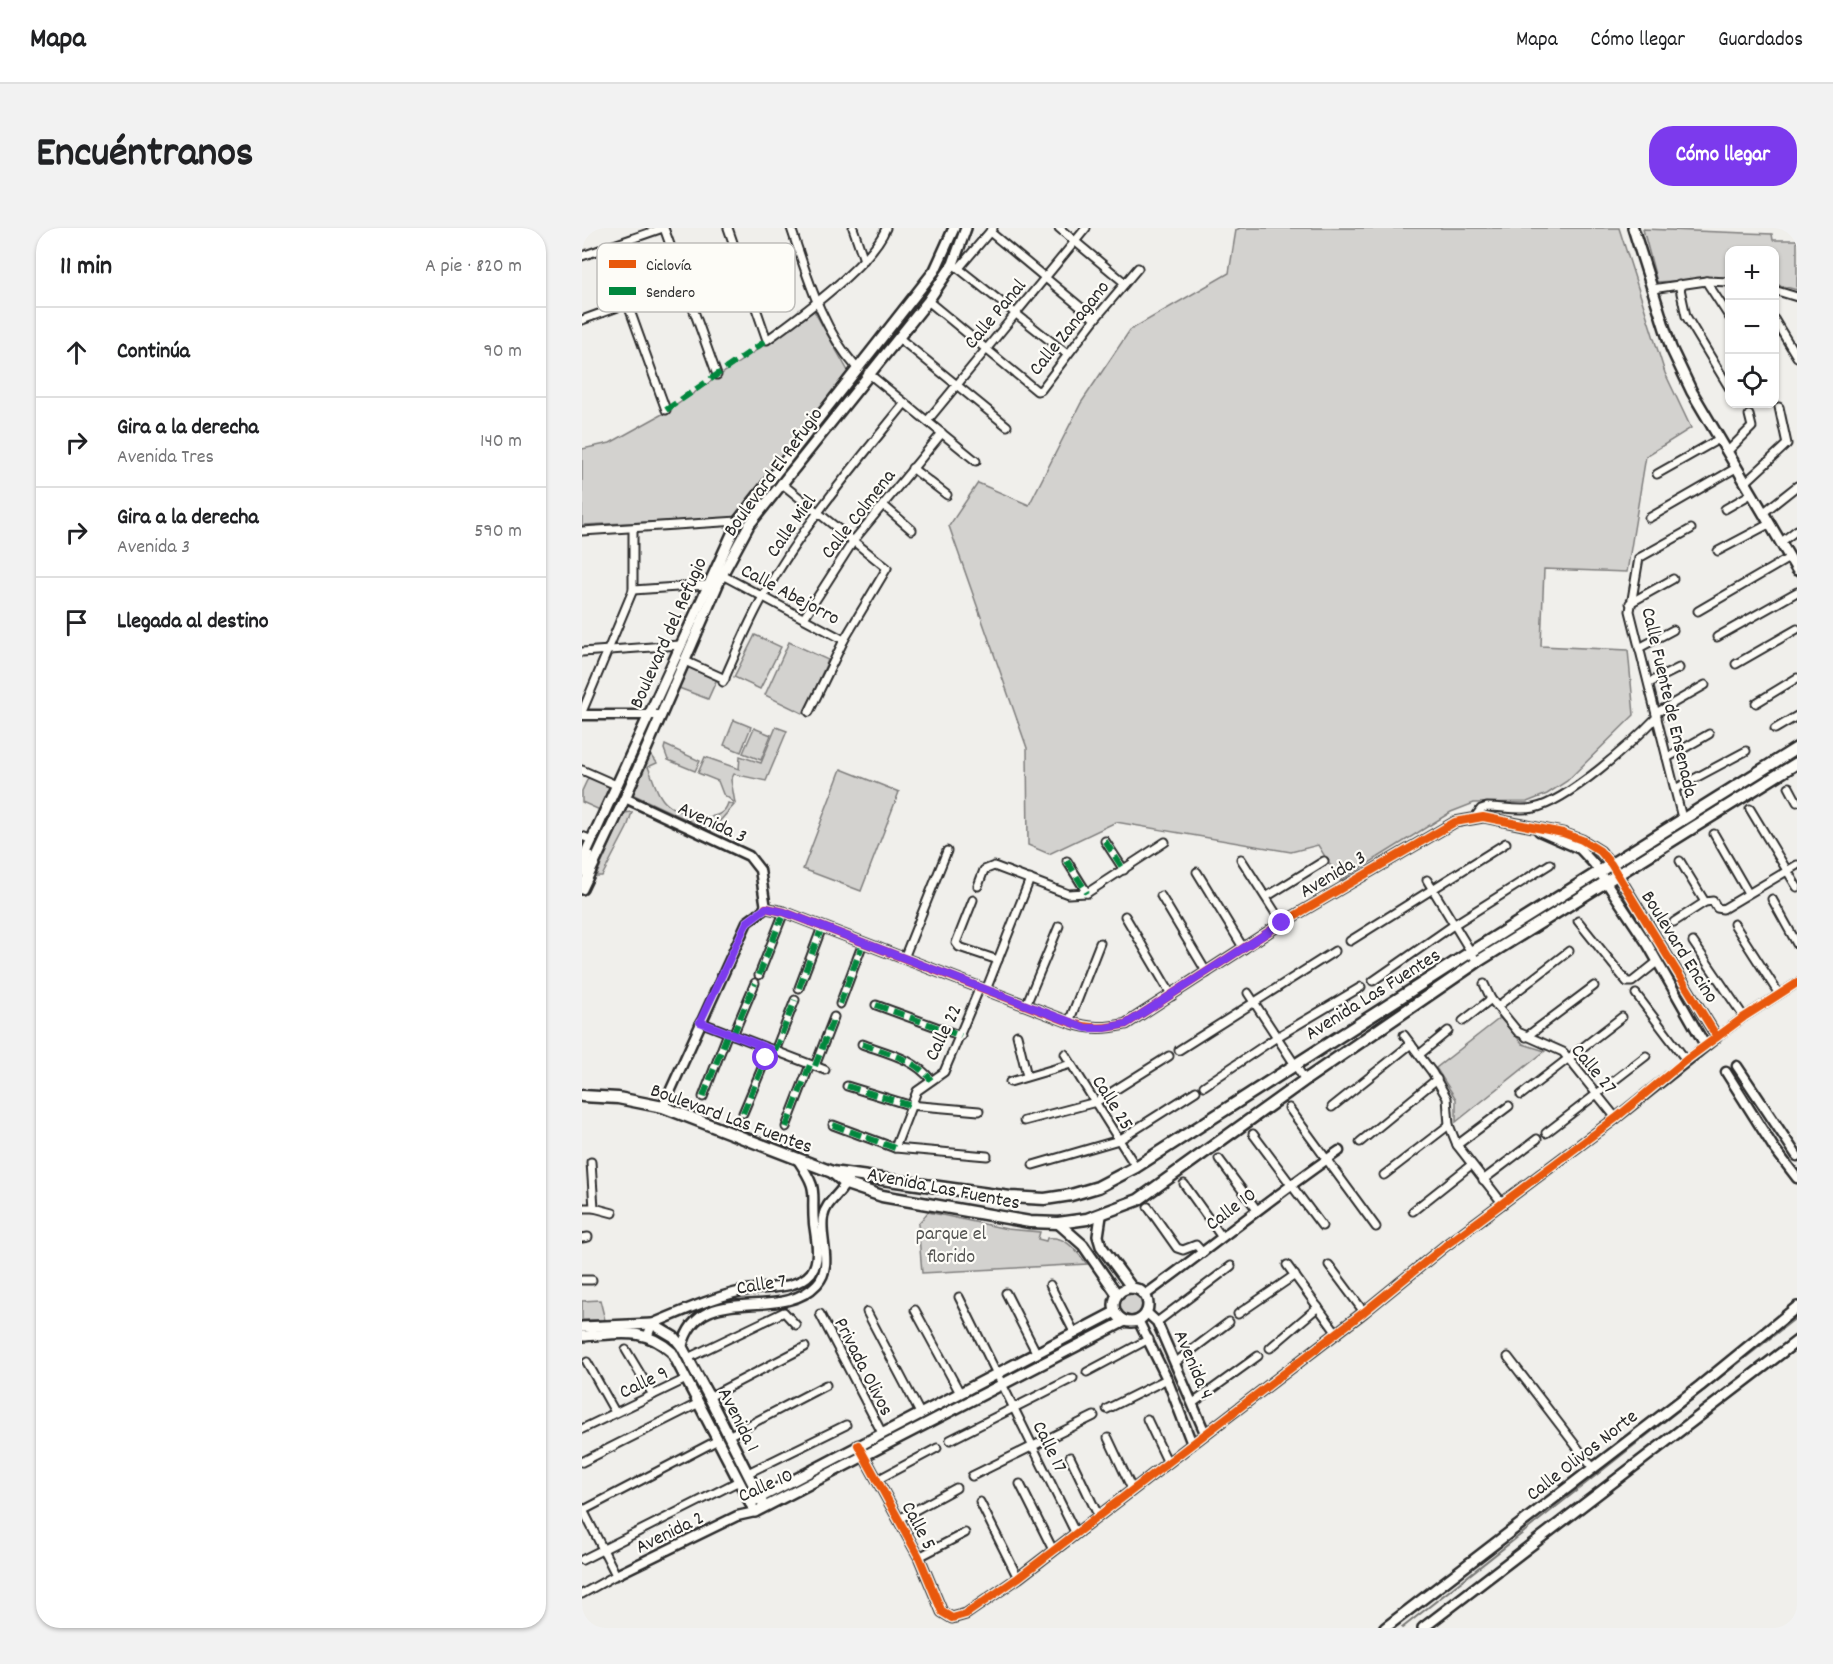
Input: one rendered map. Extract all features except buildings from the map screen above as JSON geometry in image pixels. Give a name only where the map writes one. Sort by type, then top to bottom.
[{"type":"main road","name":"Boulevard del Refugio","points":[[582,861],[738,521],[856,367],[935,270],[954,228]]},
{"type":"main road","name":"Boulevard El Refugio","points":[[582,889],[625,798],[722,575],[749,525],[868,373],[956,266],[966,228]]},
{"type":"main road","points":[[1634,228],[1671,348],[1719,439],[1797,570]]},
{"type":"main road","name":"Avenida Las Fuentes","points":[[832,1172],[882,1196],[993,1216],[1058,1223],[1101,1216],[1138,1200],[1305,1080],[1602,876],[1611,864],[1797,748]]},
{"type":"main road","name":"Avenida Las Fuentes","points":[[847,1179],[1045,1199],[1071,1196],[1098,1187],[1136,1167],[1471,952],[1602,876],[1617,874],[1797,764]]},
{"type":"main road","name":"Boulevard Las Fuentes","points":[[582,1096],[618,1098],[663,1107],[832,1172]]},
{"type":"main road","points":[[1101,1216],[1098,1236],[1101,1246],[1132,1288],[1145,1295],[1148,1301],[1146,1312],[1138,1320],[1125,1321],[1115,1312],[1114,1303],[1117,1294],[1132,1288]]},
{"type":"main road","points":[[1058,1223],[1083,1245],[1117,1294]]},
{"type":"main road","name":"Calle Olivos Norte","points":[[1385,1628],[1700,1386],[1797,1306]]},
{"type":"main road","name":"Calle 10","points":[[752,1508],[765,1507],[864,1456],[999,1379],[1037,1354],[1115,1312]]},
{"type":"main road","name":"Calle 10","points":[[752,1508],[760,1498],[920,1413],[960,1393],[999,1379],[1125,1321]]},
{"type":"main road","points":[[652,1324],[674,1337],[682,1347]]},
{"type":"main road","name":"Calle 7","points":[[582,1327],[652,1324]]},
{"type":"main road","points":[[582,1336],[648,1335]]},
{"type":"main road","name":"Avenida 1","points":[[648,1335],[660,1341],[672,1352],[752,1508]]},
{"type":"main road","points":[[1423,1628],[1797,1341]]},
{"type":"main road","name":"Avenida 1","points":[[682,1347],[765,1507]]},
{"type":"street","points":[[619,243],[663,228],[669,243]]},
{"type":"street","points":[[728,228],[733,243]]},
{"type":"street","points":[[790,228],[816,302],[839,347],[856,367]]},
{"type":"street","points":[[853,228],[864,260]]},
{"type":"street","points":[[757,312],[767,340],[816,302],[864,260],[882,237],[886,228]]},
{"type":"street","points":[[1059,228],[1125,283]]},
{"type":"street","name":"Calle Panal","points":[[928,420],[1086,228]]},
{"type":"street","points":[[1067,354],[956,266],[992,230],[1095,319]]},
{"type":"street","points":[[582,256],[597,251]]},
{"type":"street","name":"Calle Zanagano","points":[[985,350],[1037,391],[1138,268]]},
{"type":"street","points":[[1652,289],[1706,281],[1725,282]]},
{"type":"street","points":[[1706,281],[1725,310]]},
{"type":"street","points":[[1679,284],[1686,316],[1725,381]]},
{"type":"street","points":[[1779,292],[1797,297]]},
{"type":"street","points":[[928,301],[985,350]]},
{"type":"street","points":[[582,320],[604,312]]},
{"type":"street","points":[[629,312],[666,410]]},
{"type":"street","points":[[694,312],[717,375]]},
{"type":"street","points":[[1779,327],[1797,357]]},
{"type":"street","points":[[898,338],[1007,426]]},
{"type":"street","points":[[868,373],[976,461]]},
{"type":"street","name":"Calle Miel","points":[[685,661],[724,681],[763,596],[817,512],[905,404]]},
{"type":"street","points":[[1745,483],[1787,444],[1779,407]]},
{"type":"street","points":[[1727,452],[1752,427],[1749,415]]},
{"type":"street","name":"Calle Colmena","points":[[804,618],[854,540],[942,433]]},
{"type":"street","points":[[1657,474],[1719,439]]},
{"type":"street","points":[[912,468],[947,495]]},
{"type":"street","points":[[1649,518],[1736,468]]},
{"type":"street","points":[[781,483],[887,568],[844,640],[809,712]]},
{"type":"street","points":[[1763,513],[1797,486]]},
{"type":"street","points":[[1725,509],[1751,494]]},
{"type":"street","points":[[884,505],[912,530]]},
{"type":"street","points":[[582,531],[738,521]]},
{"type":"street","points":[[1718,551],[1769,524]]},
{"type":"street","points":[[633,529],[633,590],[582,714],[662,715]]},
{"type":"street","name":"Calle Fuente de Ensenada","points":[[1682,818],[1639,648],[1630,603],[1639,558],[1691,529]]},
{"type":"street","points":[[1780,543],[1797,530]]},
{"type":"street","points":[[1698,611],[1789,558]]},
{"type":"street","name":"Calle Abejorro","points":[[722,575],[844,640]]},
{"type":"street","points":[[1630,603],[1673,579]]},
{"type":"street","points":[[633,590],[707,585]]},
{"type":"street","points":[[1716,637],[1797,592]]},
{"type":"street","points":[[1736,664],[1797,629]]},
{"type":"street","points":[[1639,648],[1673,630]]},
{"type":"street","points":[[582,652],[680,645]]},
{"type":"street","points":[[1649,683],[1679,668]]},
{"type":"street","points":[[1756,703],[1797,678]]},
{"type":"street","points":[[1475,817],[1481,809],[1487,807],[1533,809],[1554,801],[1582,781],[1656,715],[1706,685]]},
{"type":"street","points":[[1774,729],[1797,716]]},
{"type":"street","points":[[1667,758],[1709,734]]},
{"type":"street","points":[[1675,789],[1746,751]]},
{"type":"street","points":[[582,770],[616,785]]},
{"type":"street","points":[[1788,787],[1797,802]]},
{"type":"street","name":"Avenida 3","points":[[625,798],[749,856],[760,870],[766,908],[784,912],[1086,1028],[1105,1028],[1126,1024],[1282,923],[1445,825],[1475,817],[1534,828],[1600,851],[1617,874]]},
{"type":"street","points":[[1750,809],[1797,887]]},
{"type":"street","points":[[1714,834],[1748,893]]},
{"type":"street","points":[[582,836],[591,842],[592,848],[582,872]]},
{"type":"street","points":[[1105,841],[1124,870]]},
{"type":"street","name":"Avenida 3","points":[[1574,841],[1602,876]]},
{"type":"street","points":[[978,886],[989,866],[1068,894],[1087,893],[1165,842]]},
{"type":"street","points":[[1350,941],[1506,843]]},
{"type":"street","points":[[904,958],[947,851]]},
{"type":"street","points":[[1241,859],[1282,923]]},
{"type":"street","points":[[1066,861],[1087,893]]},
{"type":"street","points":[[1266,897],[1324,861]]},
{"type":"street","points":[[1680,861],[1706,902]]},
{"type":"street","points":[[1373,981],[1455,924],[1550,864]]},
{"type":"street","points":[[1674,922],[1706,902],[1713,901],[1717,908],[1723,909],[1797,865]]},
{"type":"street","points":[[1197,872],[1244,949]]},
{"type":"street","name":"Boulevard Encino","points":[[1617,874],[1717,1037]]},
{"type":"street","name":"Boulevard Encino","points":[[1602,876],[1657,962],[1705,1045]]},
{"type":"street","name":"Calle 22","points":[[895,1148],[909,1105],[917,1091],[944,1072],[998,960],[1030,879]]},
{"type":"street","points":[[1427,880],[1478,963]]},
{"type":"street","points":[[1161,896],[1207,973]]},
{"type":"street","points":[[1772,899],[1797,944]]},
{"type":"street","points":[[973,900],[956,943],[959,947],[998,960]]},
{"type":"street","points":[[663,1107],[747,922],[766,908]]},
{"type":"street","points":[[759,975],[784,912]]},
{"type":"street","points":[[1125,916],[1172,996]]},
{"type":"street","points":[[1578,921],[1629,983],[1657,962]]},
{"type":"street","points":[[1734,924],[1779,994]]},
{"type":"street","points":[[1026,1005],[1059,926]]},
{"type":"street","points":[[800,988],[822,927]]},
{"type":"street","points":[[1693,942],[1744,1017]]},
{"type":"street","points":[[840,1004],[863,943]]},
{"type":"street","points":[[1070,1022],[1100,944]]},
{"type":"street","points":[[1179,1050],[1335,951]]},
{"type":"street","points":[[1498,1006],[1569,951]]},
{"type":"street","points":[[703,1097],[755,983]]},
{"type":"street","points":[[980,1502],[1018,1578],[1364,1312],[1445,1246],[1616,1118],[1705,1045],[1797,983]]},
{"type":"street","name":"Calle 27","points":[[1484,984],[1491,999],[1518,1032],[1545,1043],[1570,1058],[1616,1118]]},
{"type":"street","points":[[1526,1037],[1594,986]]},
{"type":"street","points":[[1204,1086],[1277,1037],[1361,987]]},
{"type":"street","points":[[1248,993],[1293,1065],[1305,1080]]},
{"type":"street","points":[[1636,994],[1686,1060]]},
{"type":"street","points":[[1463,1021],[1491,999]]},
{"type":"street","points":[[743,1113],[795,1000]]},
{"type":"street","points":[[876,1005],[961,1036]]},
{"type":"street","points":[[786,1127],[834,1017]]},
{"type":"street","points":[[1521,1095],[1622,1017]]},
{"type":"street","points":[[700,1022],[825,1071]]},
{"type":"street","points":[[1420,1054],[1448,1031]]},
{"type":"street","points":[[1017,1035],[1027,1076]]},
{"type":"street","points":[[1404,1035],[1420,1054],[1447,1098],[1449,1125],[1457,1145],[1503,1204]]},
{"type":"street","points":[[862,1044],[914,1063],[923,1069],[931,1080]]},
{"type":"street","points":[[1332,1107],[1411,1044]]},
{"type":"street","name":"Calle 25","points":[[1065,1054],[1136,1167]]},
{"type":"street","points":[[1024,1121],[1096,1102],[1169,1056]]},
{"type":"street","points":[[1546,1133],[1646,1056]]},
{"type":"street","points":[[1010,1082],[1071,1064]]},
{"type":"street","points":[[1737,1066],[1797,1156]]},
{"type":"street","points":[[1726,1072],[1774,1148],[1797,1178]]},
{"type":"street","points":[[1359,1142],[1437,1079]]},
{"type":"street","points":[[847,1086],[909,1105],[979,1112]]},
{"type":"street","points":[[1033,1165],[1119,1140],[1196,1091]]},
{"type":"street","points":[[1457,1145],[1509,1106]]},
{"type":"street","points":[[1289,1108],[1376,1227]]},
{"type":"street","points":[[833,1125],[895,1148],[987,1156]]},
{"type":"street","points":[[1384,1176],[1449,1125]]},
{"type":"street","points":[[1253,1134],[1322,1226]]},
{"type":"street","points":[[1483,1180],[1537,1139]]},
{"type":"street","points":[[1774,1148],[1785,1140]]},
{"type":"street","name":"Calle 10","points":[[1145,1295],[1203,1253],[1221,1236],[1339,1151]]},
{"type":"street","points":[[1219,1159],[1257,1210]]},
{"type":"street","name":"Calle 7","points":[[682,1347],[686,1330],[696,1319],[722,1306],[777,1302],[800,1295],[817,1284],[823,1275],[825,1256],[813,1182],[798,1160]]},
{"type":"street","points":[[591,1162],[594,1208]]},
{"type":"street","points":[[1413,1211],[1471,1165]]},
{"type":"street","points":[[818,1217],[847,1179]]},
{"type":"street","points":[[1184,1184],[1221,1236]]},
{"type":"street","points":[[1148,1207],[1177,1248],[1183,1250],[1196,1245],[1203,1253]]},
{"type":"street","points":[[582,1209],[594,1208],[613,1213]]},
{"type":"street","name":"Calle 7","points":[[652,1324],[742,1290],[804,1280],[813,1271],[817,1254],[818,1217]]},
{"type":"street","points":[[1287,1265],[1336,1332]]},
{"type":"street","points":[[1329,1265],[1364,1312]]},
{"type":"street","points":[[1157,1322],[1231,1266]]},
{"type":"street","points":[[1238,1314],[1295,1275]]},
{"type":"street","points":[[582,1280],[592,1280]]},
{"type":"street","points":[[1050,1285],[1075,1334]]},
{"type":"street","points":[[1006,1293],[1037,1354]]},
{"type":"street","name":"Calle 17","points":[[959,1297],[1075,1532]]},
{"type":"street","points":[[1270,1348],[1318,1307]]},
{"type":"street","points":[[915,1310],[960,1393]]},
{"type":"street","points":[[688,1358],[784,1312],[796,1325]]},
{"type":"street","points":[[867,1312],[920,1413]]},
{"type":"street","name":"Avenida 4","points":[[1146,1312],[1157,1322],[1205,1433]]},
{"type":"street","name":"Privada Olivos","points":[[820,1314],[882,1433]]},
{"type":"street","name":"Avenida 4","points":[[1138,1320],[1167,1379],[1192,1444]]},
{"type":"street","points":[[1176,1362],[1229,1322]]},
{"type":"street","points":[[648,1335],[652,1324]]},
{"type":"street","points":[[1087,1372],[1149,1339]]},
{"type":"street","points":[[709,1397],[805,1347]]},
{"type":"street","points":[[626,1350],[652,1395]]},
{"type":"street","points":[[1193,1403],[1258,1356]]},
{"type":"street","points":[[1508,1357],[1593,1468]]},
{"type":"street","points":[[587,1362],[615,1412]]},
{"type":"street","points":[[950,1440],[1074,1378]]},
{"type":"street","name":"Calle 9","points":[[582,1429],[686,1379]]},
{"type":"street","points":[[1107,1409],[1167,1379]]},
{"type":"street","points":[[728,1436],[826,1385]]},
{"type":"street","points":[[582,1462],[699,1403]]},
{"type":"street","points":[[704,1414],[715,1408]]},
{"type":"street","points":[[972,1476],[1094,1416]]},
{"type":"street","points":[[1147,1419],[1168,1463]]},
{"type":"street","points":[[747,1473],[846,1425]]},
{"type":"street","points":[[1108,1438],[1132,1489]]},
{"type":"street","points":[[582,1594],[616,1575],[582,1510],[718,1440]]},
{"type":"street","name":"Calle 5","points":[[858,1445],[919,1557],[942,1612],[952,1618],[966,1614],[1018,1578]]},
{"type":"street","points":[[877,1480],[938,1448]]},
{"type":"street","points":[[1070,1457],[1098,1515]]},
{"type":"street","points":[[582,1560],[739,1480]]},
{"type":"street","points":[[1020,1484],[1053,1550]]},
{"type":"street","points":[[899,1519],[956,1488]]},
{"type":"street","name":"Calle 10","points":[[737,1516],[752,1508]]},
{"type":"street","name":"Avenida 2","points":[[616,1575],[737,1516]]},
{"type":"street","points":[[919,1557],[965,1533]]},
{"type":"green space","points":[[1240,228],[1619,228],[1665,373],[1691,428],[1646,456],[1627,572],[1544,569],[1541,646],[1628,650],[1634,715],[1567,781],[1547,794],[1527,802],[1474,803],[1451,812],[1340,881],[1318,845],[1291,852],[1116,822],[1049,854],[1028,845],[1027,748],[949,526],[978,483],[1029,505],[1081,403],[1130,330],[1229,273],[1236,230]]},
{"type":"green space","points":[[1643,229],[1772,234],[1773,240],[1797,240],[1797,290],[1779,285],[1779,246],[1725,246],[1725,277],[1657,282]]},
{"type":"green space","points":[[814,311],[848,371],[737,518],[582,525],[582,449],[610,443],[666,412]]},
{"type":"green space","points":[[755,635],[781,647],[760,689],[734,677]]},
{"type":"green space","points":[[789,642],[828,660],[804,714],[765,695]]},
{"type":"green space","points":[[689,666],[717,679],[708,699],[679,688]]},
{"type":"green space","points":[[734,720],[751,727],[741,752],[724,745]]},
{"type":"green space","points":[[645,725],[653,729],[582,881],[582,869]]},
{"type":"green space","points":[[776,727],[787,731],[766,781],[734,774],[731,780],[735,803],[723,794],[718,781],[698,773],[705,757],[739,769],[740,756],[761,763]]},
{"type":"green space","points":[[754,728],[771,735],[761,760],[743,753]]},
{"type":"green space","points":[[665,745],[700,761],[695,771],[668,760]]},
{"type":"green space","points":[[650,753],[657,763],[648,767],[656,787],[664,801],[673,808],[690,815],[709,817],[724,810],[728,803],[734,805],[711,831],[632,794]]},
{"type":"green space","points":[[841,769],[899,792],[861,891],[803,869]]},
{"type":"green space","points":[[589,776],[613,787],[602,811],[582,802],[582,791]]},
{"type":"green space","points":[[632,812],[627,828],[602,876],[596,876],[624,813]]},
{"type":"green space","points":[[1500,1018],[1523,1044],[1545,1051],[1456,1122],[1456,1099],[1436,1068]]},
{"type":"green space","name":"parque el florido","points":[[928,1212],[1007,1229],[1040,1232],[1038,1239],[1046,1241],[1047,1238],[1060,1239],[1074,1249],[1087,1264],[922,1273],[918,1224]]},
{"type":"green space","points":[[1131,1292],[1140,1296],[1144,1305],[1140,1314],[1131,1318],[1122,1314],[1118,1305],[1122,1296]]},
{"type":"green space","points":[[600,1300],[605,1320],[582,1320],[582,1301]]},
{"type":"waterway","points":[[1402,1628],[1797,1317]]},
{"type":"marked path","points":[[666,410],[767,340]]},
{"type":"marked path","points":[[1105,841],[1124,870]]},
{"type":"marked path","points":[[1067,861],[1087,893]]},
{"type":"marked path","points":[[759,975],[784,912]]},
{"type":"marked path","points":[[799,988],[822,927]]},
{"type":"marked path","points":[[840,1004],[863,943]]},
{"type":"marked path","points":[[733,1035],[755,983]]},
{"type":"marked path","points":[[775,1051],[795,1000]]},
{"type":"marked path","points":[[876,1005],[961,1036]]},
{"type":"marked path","points":[[815,1066],[834,1017]]},
{"type":"marked path","points":[[703,1097],[728,1033]]},
{"type":"marked path","points":[[862,1044],[909,1062],[931,1080]]},
{"type":"marked path","points":[[743,1113],[770,1049]]},
{"type":"marked path","points":[[786,1127],[810,1065]]},
{"type":"marked path","points":[[847,1086],[909,1105]]},
{"type":"marked path","points":[[833,1125],[895,1148]]},
{"type":"cycle path","points":[[766,908],[784,912],[1069,1022],[1098,1028],[1111,1027],[1126,1024],[1282,923],[1455,822],[1483,817],[1563,833],[1582,840],[1600,851],[1611,864],[1717,1037]]},
{"type":"cycle path","points":[[858,1445],[919,1557],[942,1612],[952,1618],[966,1614],[1018,1578],[1364,1312],[1445,1246],[1616,1118],[1686,1060],[1744,1017],[1797,983]]},
{"type":"route","points":[[766,1058],[770,1049],[700,1022],[747,922],[766,908],[784,912],[1086,1028],[1105,1028],[1126,1024],[1282,923]]}]
